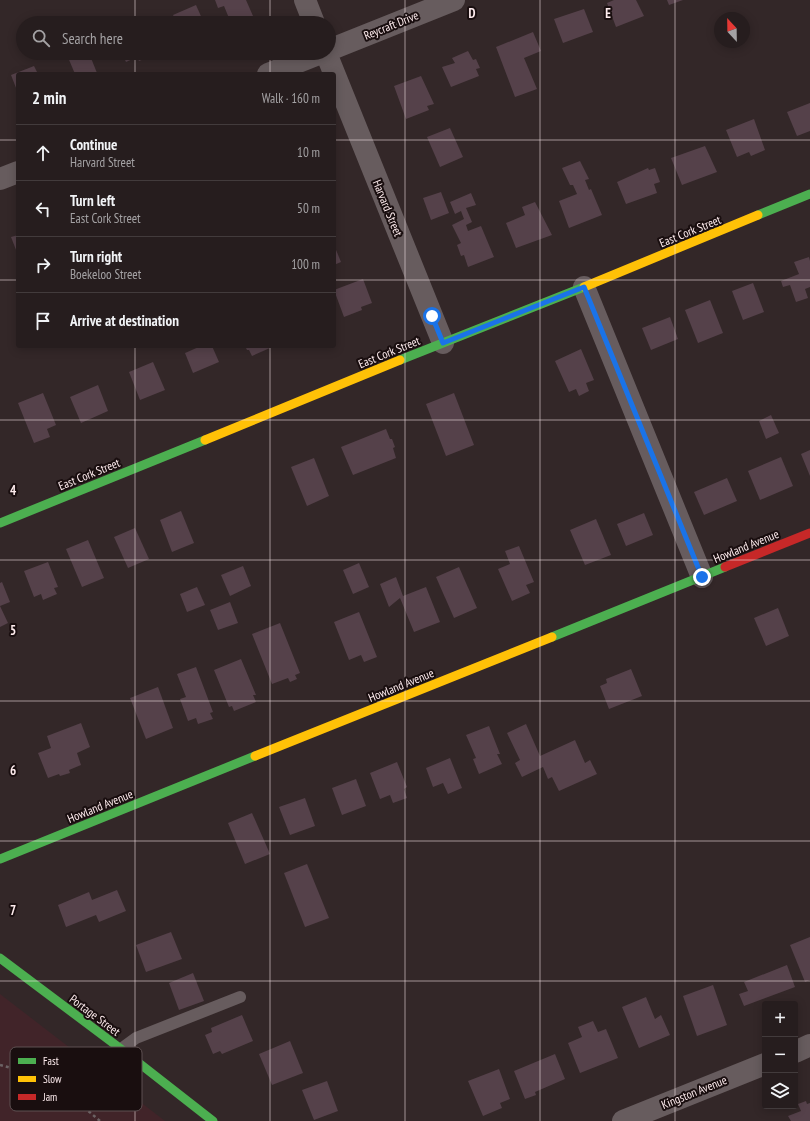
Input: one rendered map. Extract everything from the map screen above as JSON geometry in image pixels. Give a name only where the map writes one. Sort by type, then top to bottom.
[{"type":"street","points":[[305,0],[311,16]]},
{"type":"street","name":"Reycraft Drive","points":[[336,47],[454,0]]},
{"type":"street","points":[[273,72],[303,60]]},
{"type":"street","name":"Harvard Street","points":[[329,60],[334,72]]},
{"type":"street","name":"Harvard Street","points":[[336,78],[443,343]]},
{"type":"street","points":[[0,179],[16,173]]},
{"type":"street","name":"East Cork Street","points":[[0,523],[810,194]]},
{"type":"street","points":[[584,287],[702,577]]},
{"type":"street","name":"Howland Avenue","points":[[0,860],[810,533]]},
{"type":"street","name":"Portage Street","points":[[0,958],[118,1047]]},
{"type":"street","points":[[798,1051],[810,1046]]},
{"type":"street","name":"Portage Street","points":[[142,1065],[213,1121]]},
{"type":"street","name":"Kingston Avenue","points":[[623,1121],[762,1065]]},
{"type":"lane","points":[[124,1047],[136,1038],[240,997]]},
{"type":"path","points":[[0,1065],[10,1068]]},
{"type":"path","points":[[88,1111],[100,1121]]},
{"type":"shaded area","points":[[0,994],[69,1047],[10,1047],[10,1111],[142,1111],[142,1103],[165,1121],[0,1121]]},
{"type":"building","points":[[215,0],[246,0],[253,16],[228,16],[224,6],[218,8]]},
{"type":"building","points":[[614,0],[636,0],[644,16],[616,27],[607,3]]},
{"type":"building","points":[[667,0],[683,0],[669,5]]},
{"type":"building","points":[[196,5],[201,16],[174,16]]},
{"type":"building","points":[[584,9],[593,32],[563,43],[554,19]]},
{"type":"building","points":[[533,32],[541,51],[524,58],[537,89],[515,97],[496,47]]},
{"type":"building","points":[[468,51],[473,60],[476,59],[480,68],[476,69],[479,76],[451,87],[442,67],[455,63],[452,58]]},
{"type":"building","points":[[69,60],[92,60],[97,72],[74,72]]},
{"type":"building","points":[[34,66],[37,72],[19,72]]},
{"type":"building","points":[[16,73],[16,88],[11,75]]},
{"type":"building","points":[[421,76],[434,104],[427,106],[429,110],[406,119],[394,86]]},
{"type":"building","points":[[810,103],[810,131],[797,136],[787,112]]},
{"type":"building","points":[[754,119],[765,150],[751,156],[749,152],[737,157],[726,130]]},
{"type":"building","points":[[450,128],[463,157],[440,167],[427,137]]},
{"type":"building","points":[[705,146],[717,172],[682,185],[671,158]]},
{"type":"building","points":[[580,161],[589,179],[585,180],[589,190],[591,189],[602,215],[569,228],[559,201],[577,194],[573,185],[570,185],[562,168]]},
{"type":"building","points":[[648,168],[649,170],[655,168],[660,182],[654,184],[657,193],[626,204],[617,182]]},
{"type":"building","points":[[441,192],[449,213],[431,220],[423,198]]},
{"type":"building","points":[[471,193],[476,205],[466,208],[472,222],[466,225],[468,231],[481,226],[494,257],[468,267],[464,255],[461,256],[457,245],[461,243],[452,225],[464,219],[461,211],[455,214],[450,202]]},
{"type":"building","points":[[535,202],[552,235],[516,248],[506,223],[525,215],[522,207]]},
{"type":"building","points":[[16,236],[16,250],[11,237]]},
{"type":"building","points":[[336,250],[341,262],[336,264]]},
{"type":"building","points":[[809,257],[810,287],[805,289],[808,298],[796,302],[790,285],[783,287],[781,281],[799,274],[794,262]]},
{"type":"building","points":[[363,279],[372,303],[361,307],[362,310],[344,317],[336,295],[336,289]]},
{"type":"building","points":[[753,283],[764,312],[743,320],[732,291]]},
{"type":"building","points":[[710,300],[723,333],[698,343],[685,310]]},
{"type":"building","points":[[670,317],[678,339],[651,350],[642,328]]},
{"type":"building","points":[[196,348],[213,348],[219,362],[193,373],[185,353]]},
{"type":"building","points":[[246,348],[270,348],[252,356],[249,350]]},
{"type":"building","points":[[581,349],[594,380],[586,383],[589,391],[579,396],[576,389],[569,392],[555,361]]},
{"type":"building","points":[[153,362],[165,390],[140,400],[129,372]]},
{"type":"building","points":[[98,385],[108,411],[81,423],[70,397]]},
{"type":"building","points":[[43,393],[56,425],[47,429],[50,437],[34,443],[18,403]]},
{"type":"building","points":[[454,393],[474,445],[446,456],[426,404]]},
{"type":"building","points":[[771,415],[779,433],[766,439],[759,421]]},
{"type":"building","points":[[386,429],[395,447],[393,448],[396,458],[353,475],[341,447]]},
{"type":"building","points":[[810,450],[810,476],[801,454]]},
{"type":"building","points":[[781,457],[793,486],[760,500],[748,471]]},
{"type":"building","points":[[314,458],[329,496],[307,506],[291,467]]},
{"type":"building","points":[[727,478],[737,501],[704,515],[694,492]]},
{"type":"building","points":[[181,511],[194,543],[172,552],[160,520]]},
{"type":"building","points":[[644,513],[653,535],[626,546],[617,524]]},
{"type":"building","points":[[596,519],[611,555],[585,565],[570,530]]},
{"type":"building","points":[[135,528],[149,559],[128,568],[114,537]]},
{"type":"building","points":[[88,540],[104,578],[82,587],[66,549]]},
{"type":"building","points":[[519,546],[534,582],[526,585],[530,593],[512,601],[498,569],[510,564],[505,551]]},
{"type":"building","points":[[48,562],[58,587],[54,588],[57,594],[43,600],[41,594],[34,597],[24,571]]},
{"type":"building","points":[[359,563],[369,587],[353,594],[343,570]]},
{"type":"building","points":[[243,566],[251,586],[230,596],[221,575]]},
{"type":"building","points":[[459,567],[477,608],[454,618],[436,577]]},
{"type":"building","points":[[396,577],[403,596],[426,587],[440,622],[414,632],[400,598],[389,607],[380,584]]},
{"type":"building","points":[[2,582],[10,602],[0,606],[0,583]]},
{"type":"building","points":[[197,587],[205,605],[187,612],[180,594]]},
{"type":"building","points":[[230,602],[238,623],[218,630],[210,610]]},
{"type":"building","points":[[0,606],[8,623],[0,627]]},
{"type":"building","points":[[778,608],[789,636],[766,646],[754,618]]},
{"type":"building","points":[[359,612],[377,657],[364,662],[361,655],[349,660],[334,622]]},
{"type":"building","points":[[280,623],[300,673],[295,675],[297,679],[290,682],[288,678],[272,684],[252,634]]},
{"type":"building","points":[[241,659],[256,695],[253,695],[256,702],[234,711],[232,706],[229,707],[214,670]]},
{"type":"building","points":[[196,667],[213,712],[210,713],[213,719],[198,724],[196,718],[188,721],[180,699],[186,697],[177,674]]},
{"type":"building","points":[[631,669],[642,696],[609,709],[600,686],[607,683],[606,679]]},
{"type":"building","points":[[158,687],[173,728],[146,739],[130,698]]},
{"type":"building","points":[[81,723],[90,747],[77,753],[81,765],[69,770],[70,773],[60,776],[59,774],[48,778],[38,753],[51,748],[47,736]]},
{"type":"building","points":[[526,724],[540,756],[575,740],[585,763],[590,760],[597,774],[559,791],[552,777],[548,779],[543,767],[522,777],[515,763],[520,760],[507,733]]},
{"type":"building","points":[[489,726],[500,754],[497,754],[502,764],[479,774],[473,759],[476,758],[466,735]]},
{"type":"building","points":[[450,758],[462,788],[448,794],[443,783],[433,787],[426,768]]},
{"type":"building","points":[[397,762],[407,787],[404,789],[407,798],[393,803],[390,795],[380,799],[370,773]]},
{"type":"building","points":[[356,779],[366,806],[342,815],[332,788]]},
{"type":"building","points":[[305,798],[315,826],[290,835],[279,807]]},
{"type":"building","points":[[252,813],[270,854],[245,864],[228,823]]},
{"type":"building","points":[[307,864],[329,918],[305,927],[284,873]]},
{"type":"building","points":[[117,890],[126,911],[99,922],[96,915],[66,927],[58,905],[89,892],[92,900]]},
{"type":"building","points":[[171,932],[182,959],[146,972],[136,945]]},
{"type":"building","points":[[810,937],[810,980],[805,982],[790,945]]},
{"type":"building","points":[[787,965],[795,987],[744,1006],[739,994],[748,991],[744,982]]},
{"type":"building","points":[[193,973],[204,1001],[179,1010],[169,983]]},
{"type":"building","points":[[713,985],[727,1025],[697,1036],[683,996]]},
{"type":"building","points":[[646,997],[655,1019],[661,1015],[670,1035],[639,1048],[622,1007]]},
{"type":"building","points":[[242,1015],[253,1041],[222,1054],[220,1051],[213,1054],[205,1035],[212,1032],[211,1028]]},
{"type":"building","points":[[593,1021],[598,1032],[606,1029],[618,1058],[580,1073],[568,1043],[582,1037],[578,1027]]},
{"type":"building","points":[[290,1041],[303,1073],[272,1085],[259,1054]]},
{"type":"building","points":[[555,1054],[565,1079],[535,1092],[536,1095],[525,1099],[514,1071]]},
{"type":"building","points":[[499,1069],[510,1099],[500,1103],[502,1108],[483,1116],[468,1081]]},
{"type":"building","points":[[327,1081],[338,1111],[314,1120],[302,1090]]},
{"type":"building","points":[[806,1101],[807,1104],[810,1103],[810,1121],[791,1121],[788,1116],[801,1111],[798,1104]]},
{"type":"traffic: fast","points":[[758,215],[810,194]]},
{"type":"traffic: fast","points":[[400,360],[584,287]]},
{"type":"traffic: fast","points":[[0,523],[205,440]]},
{"type":"traffic: fast","points":[[552,637],[725,567]]},
{"type":"traffic: fast","points":[[0,859],[255,756]]},
{"type":"traffic: fast","points":[[0,958],[118,1047]]},
{"type":"traffic: fast","points":[[142,1065],[213,1121]]},
{"type":"traffic: slow","points":[[584,287],[758,215]]},
{"type":"traffic: slow","points":[[205,440],[400,360]]},
{"type":"traffic: slow","points":[[255,756],[552,637]]},
{"type":"traffic: jam","points":[[725,567],[810,533]]},
{"type":"route","points":[[432,316],[443,343],[584,287],[702,577]]}]
